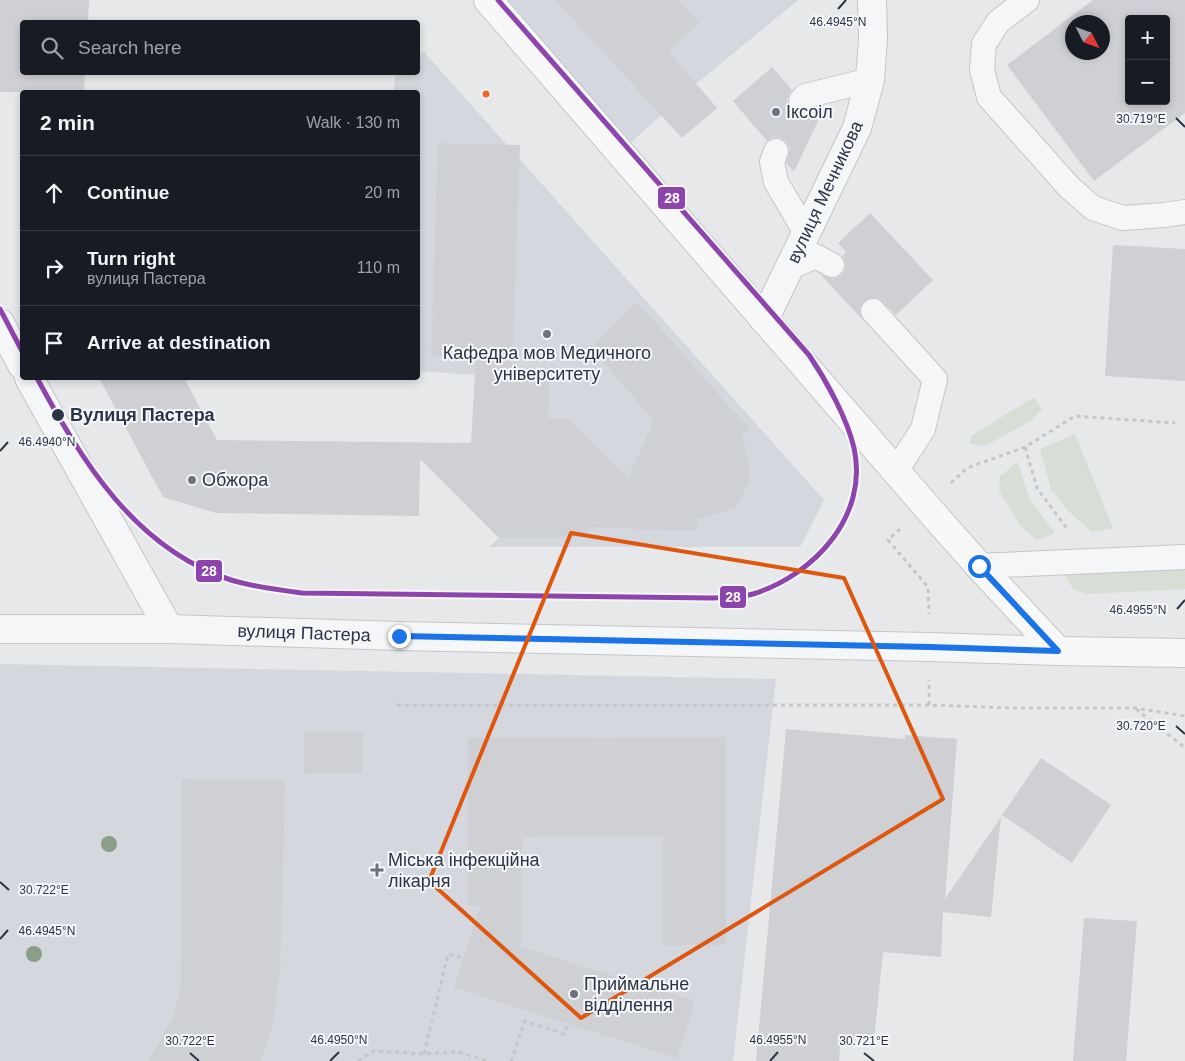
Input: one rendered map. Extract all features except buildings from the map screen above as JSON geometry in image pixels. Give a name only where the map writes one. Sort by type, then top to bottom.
[{"type":"main road","points":[[488,0],[926,506],[1058,651],[1185,652]]},
{"type":"street","name":"вулиця Мечникова","points":[[764,320],[857,128],[870,80],[873,39],[872,0]]},
{"type":"street","points":[[0,323],[20,361]]},
{"type":"street","points":[[30,380],[170,629]]},
{"type":"street","name":"вулиця Пастера","points":[[0,629],[170,629],[1058,651]]},
{"type":"lane","points":[[1027,0],[998,22],[984,44],[982,70],[989,97],[1068,188],[1093,208],[1123,218],[1164,216],[1185,212]]},
{"type":"lane","points":[[801,101],[805,96],[870,80]]},
{"type":"lane","points":[[776,151],[772,162],[776,182],[806,233]]},
{"type":"lane","points":[[790,268],[815,256],[832,265]]},
{"type":"lane","points":[[874,311],[935,379],[924,429],[896,471]]},
{"type":"lane","points":[[979,566],[1185,557]]},
{"type":"path","points":[[929,705],[928,587],[888,540],[967,468],[1025,447],[1075,416],[1175,423]]},
{"type":"path","points":[[1025,447],[1037,488],[1091,560]]},
{"type":"path","points":[[397,705],[929,705],[1013,708],[1135,708],[1185,716]]},
{"type":"path","points":[[1135,708],[1185,748]]},
{"type":"path","points":[[424,1054],[448,954],[463,958]]},
{"type":"path","points":[[510,1061],[525,1021],[564,1034],[568,1023]]},
{"type":"path","points":[[358,1061],[374,1051],[424,1054],[458,1052],[488,1061]]},
{"type":"highlighted area","points":[[571,533],[844,578],[943,799],[581,1018],[429,881]]},
{"type":"shaded area","points":[[488,0],[798,0],[696,84],[618,154]]},
{"type":"shaded area","name":"Кафедра мов Медичного університету","points":[[424,52],[824,500],[800,547],[489,547],[499,538],[469,508],[475,375],[420,371],[420,90],[394,90],[395,77],[398,75],[420,75],[420,56]]},
{"type":"shaded area","points":[[1034,397],[1042,409],[1031,421],[985,446],[970,444],[971,436]]},
{"type":"shaded area","points":[[1075,434],[1113,528],[1092,532],[1068,511],[1051,489],[1040,449]]},
{"type":"shaded area","points":[[1018,462],[1030,500],[1055,533],[1037,540],[1021,527],[999,491],[1000,476]]},
{"type":"shaded area","points":[[1185,568],[1185,589],[1087,594],[1073,589],[1064,573]]},
{"type":"shaded area","name":"Міська інфекційна лікарня","points":[[0,664],[776,679],[733,1061],[0,1061]]},
{"type":"transit line","name":"28","points":[[38,380],[54,409],[93,470],[139,524],[167,547],[197,566],[248,585],[302,593],[711,598],[753,594],[797,573],[816,557],[832,539],[845,519],[853,497],[856,473],[854,448],[851,436],[829,388],[809,355],[498,0]]},
{"type":"transit line","name":"28","points":[[0,309],[20,347]]},
{"type":"place","name":"Iксоiл","points":[[776,112]]},
{"type":"place","name":"Кафедра мов Медичного університету","points":[[547,334]]},
{"type":"place","name":"Вулиця Пастера","points":[[58,415]]},
{"type":"place","name":"Обжора","points":[[192,480]]},
{"type":"place","name":"Міська інфекційна лікарня","points":[[377,870]]},
{"type":"place","name":"Приймальне відділення","points":[[574,994]]},
{"type":"route","points":[[399,636],[1058,651],[979,566]]}]
